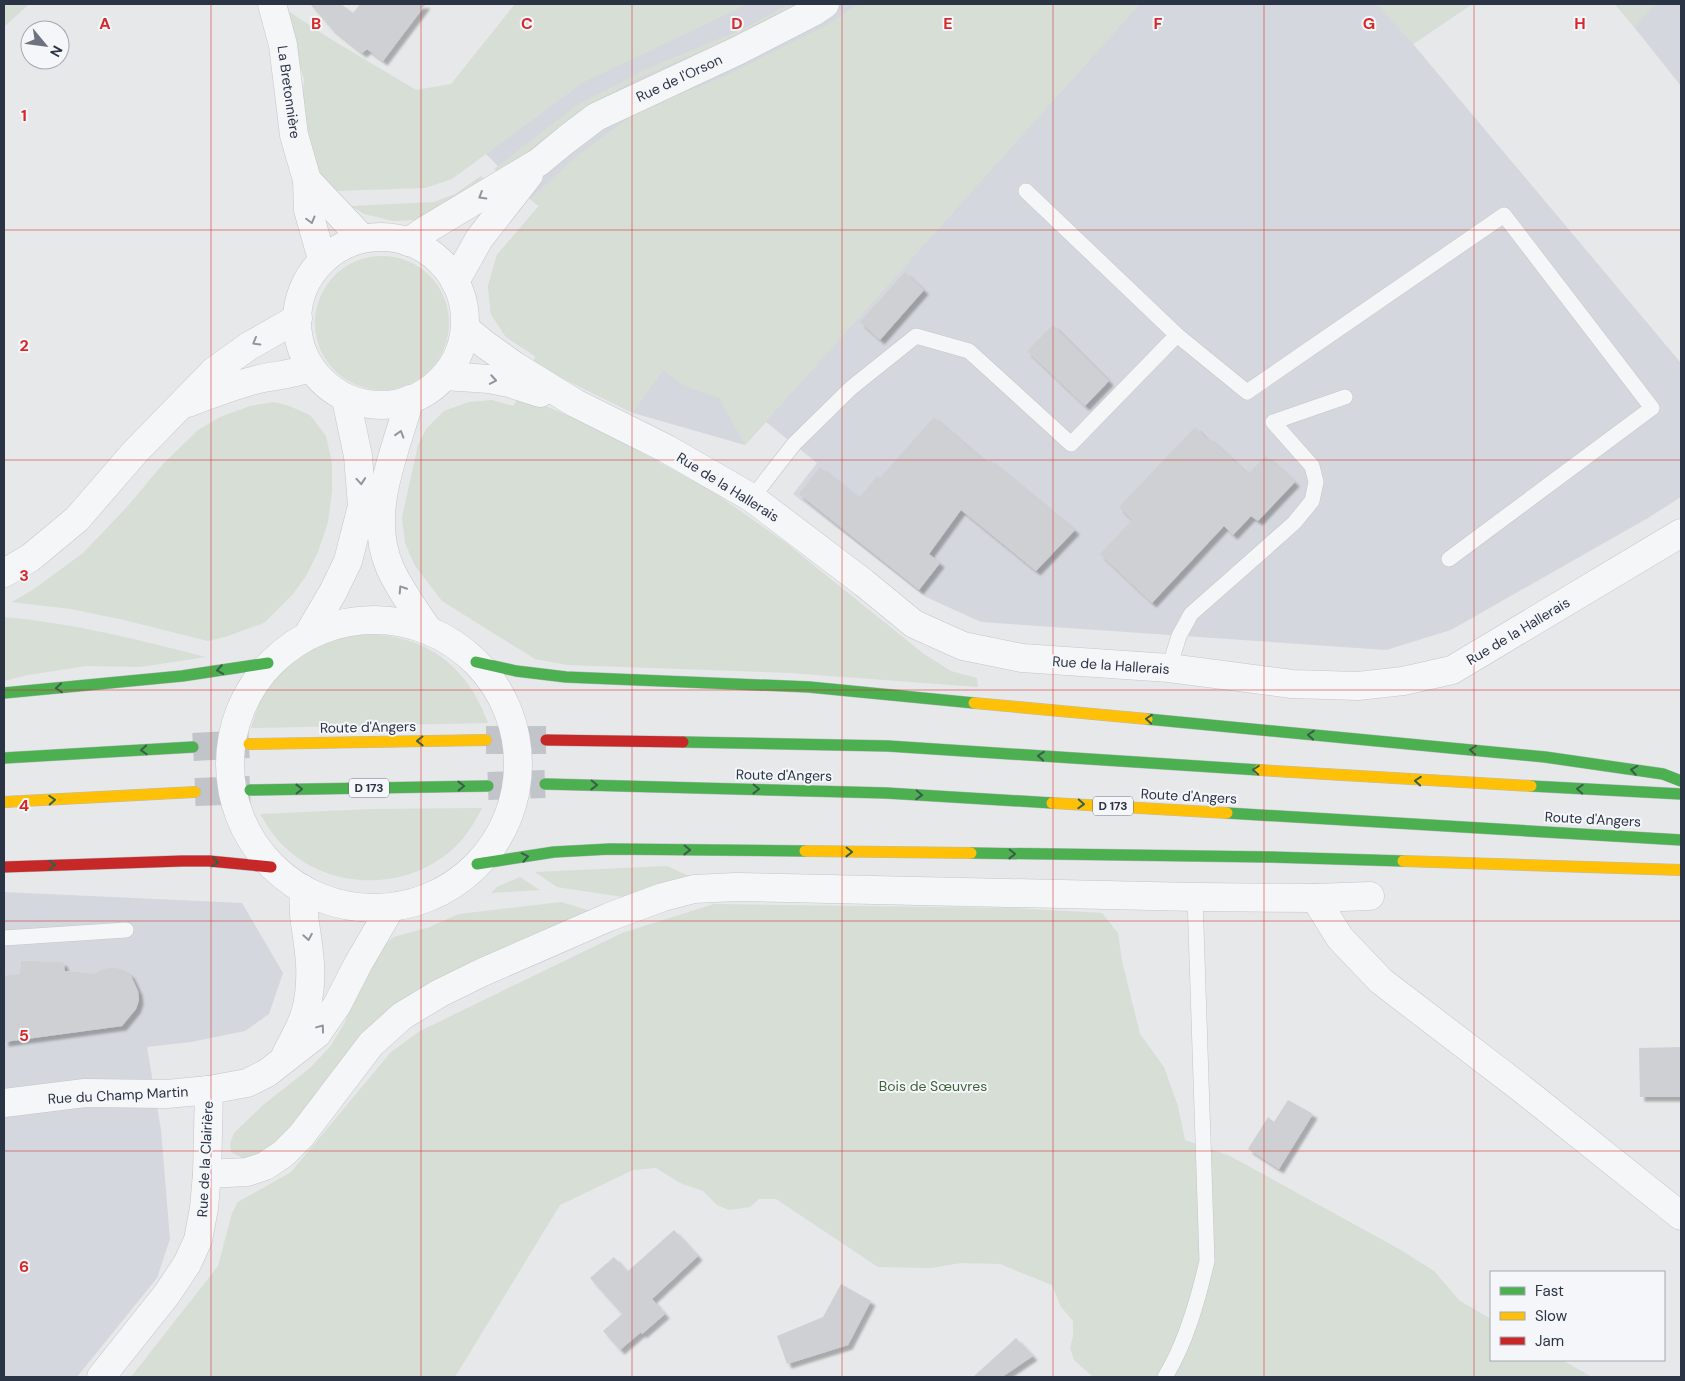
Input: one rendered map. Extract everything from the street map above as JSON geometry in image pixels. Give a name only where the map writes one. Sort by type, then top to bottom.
[{"type":"highway","points":[[476,662],[522,672],[566,677],[809,687],[1545,756],[1663,774],[1681,781]]},
{"type":"highway","points":[[4,693],[182,676],[268,663]]},
{"type":"highway","name":"Route d'Angers","points":[[249,744],[486,740]]},
{"type":"highway","points":[[546,740],[888,746],[1429,781],[1681,794]]},
{"type":"highway","points":[[4,758],[193,747]]},
{"type":"highway","name":"Route d'Angers","points":[[545,784],[886,793],[1681,840]]},
{"type":"highway","name":"D 173","points":[[250,790],[488,786]]},
{"type":"highway","points":[[4,802],[195,792]]},
{"type":"highway","points":[[477,864],[554,852],[610,849],[1270,857],[1681,870]]},
{"type":"highway","points":[[4,867],[182,861],[209,861],[271,867]]},
{"type":"street","name":"La Bretonnière","points":[[272,4],[284,46],[294,136],[307,180],[308,210],[322,259]]},
{"type":"street","name":"Rue de l'Orson","points":[[455,282],[479,239],[539,162],[566,138],[596,117],[737,52],[825,4]]},
{"type":"street","name":"Rue de l'Orson","points":[[408,242],[539,162]]},
{"type":"street","name":"La Bretonnière","points":[[307,180],[360,236]]},
{"type":"street","points":[[360,236],[379,236],[408,242],[428,252],[444,266],[466,303],[466,329],[459,352],[445,376],[435,386],[410,399],[385,404],[346,399],[331,389],[309,368],[299,335],[298,318],[298,308],[308,277],[322,259],[360,236]]},
{"type":"street","points":[[4,573],[30,558],[77,519],[135,452],[214,371],[249,346],[298,318]]},
{"type":"street","name":"Rue de la Hallerais","points":[[466,329],[515,366],[575,403],[666,449],[752,498],[864,583],[914,624],[963,646],[1022,658],[1169,668],[1292,684],[1358,686],[1402,681],[1452,670],[1681,533]]},
{"type":"street","points":[[177,407],[224,389],[260,379],[293,375],[309,368]]},
{"type":"street","name":"Rue de la Hallerais","points":[[445,376],[488,379],[510,383],[575,403]]},
{"type":"street","points":[[310,631],[333,592],[348,561],[362,506],[358,456],[346,399]]},
{"type":"street","points":[[410,399],[387,476],[381,515],[381,538],[389,566],[428,630]]},
{"type":"street","points":[[370,619],[428,630],[451,642],[476,662],[498,690],[510,717],[518,748],[518,780],[509,807],[492,843],[477,864],[448,886],[425,900],[390,910],[351,907],[324,900],[271,867],[251,838],[237,801],[230,766],[234,730],[244,698],[268,663],[310,631],[341,622],[370,619]]},
{"type":"street","points":[[207,1174],[247,1172],[265,1166],[283,1154],[301,1136],[371,1044],[402,1016],[421,1004],[482,972],[609,917],[663,897],[694,889],[736,887],[1195,897],[1314,898],[1370,896]]},
{"type":"street","name":"Rue du Champ Martin","points":[[284,1060],[302,1023],[308,1002],[311,961],[305,923],[303,888]]},
{"type":"street","points":[[1314,898],[1340,938],[1381,981],[1526,1092],[1681,1216]]},
{"type":"street","name":"Rue du Champ Martin","points":[[4,1103],[84,1093],[167,1094],[209,1090],[247,1083],[267,1073],[317,1034],[332,1013],[390,910]]},
{"type":"street","name":"Rue de la Clairière","points":[[102,1377],[167,1294],[187,1264],[198,1240],[204,1208],[207,1174],[209,1090]]},
{"type":"lane","points":[[1026,191],[1177,335],[1247,392],[1504,215],[1652,408],[1449,559]]},
{"type":"lane","points":[[752,498],[794,444],[851,388],[916,336],[969,351],[1071,444],[1177,335]]},
{"type":"lane","points":[[1169,668],[1178,636],[1192,614],[1294,522],[1312,501],[1316,482],[1312,466],[1273,422],[1345,397]]},
{"type":"lane","points":[[1165,1377],[1172,1366],[1197,1303],[1207,1261],[1195,897]]},
{"type":"lane","points":[[4,938],[126,930]]},
{"type":"shaded area","points":[[515,4],[1472,4],[1413,44],[1681,363],[1681,497],[1648,518],[1451,630],[1386,650],[981,622],[926,597],[793,494],[817,463],[766,422],[745,445],[633,413],[534,364],[535,356],[506,337],[491,314],[488,286],[497,255],[539,206],[486,154],[481,145]]},
{"type":"shaded area","points":[[1615,4],[1681,4],[1681,86],[1634,27]]},
{"type":"shaded area","points":[[4,892],[242,903],[283,973],[269,1014],[245,1031],[191,1042],[147,1047],[161,1130],[170,1239],[157,1278],[77,1377],[4,1377]]},
{"type":"green space","points":[[4,4],[29,4],[4,27]]},
{"type":"green space","points":[[515,4],[748,4],[584,82],[452,179],[425,188],[333,191],[314,165],[301,109],[304,80],[285,9],[329,38],[416,90],[451,84]]},
{"type":"green space","points":[[789,4],[799,4],[749,31],[639,78],[580,110],[499,174],[494,169],[577,105],[644,70],[747,27]]},
{"type":"green space","points":[[858,4],[1140,4],[745,445],[719,398],[686,387],[663,370],[633,413],[534,364],[535,356],[506,337],[491,314],[488,286],[497,255],[539,206],[530,199],[578,155],[638,111],[725,76],[827,25]]},
{"type":"green space","points":[[1376,4],[1472,4],[1413,44]]},
{"type":"green space","points":[[1615,4],[1656,4],[1634,27]]},
{"type":"green space","points":[[481,176],[486,181],[415,220],[393,221],[364,214],[351,206],[434,202],[455,194]]},
{"type":"green space","points":[[382,256],[408,261],[430,275],[444,297],[449,323],[444,349],[430,371],[408,385],[382,390],[356,385],[334,371],[320,349],[315,323],[320,297],[334,275],[356,261]]},
{"type":"green space","points":[[520,396],[583,421],[712,491],[786,543],[924,654],[951,671],[977,678],[978,687],[790,673],[567,665],[535,659],[442,601],[415,566],[405,543],[402,517],[418,445],[426,429],[444,411],[469,402],[492,400],[513,406]]},
{"type":"green space","points":[[274,402],[310,415],[326,436],[332,463],[332,491],[328,522],[318,552],[306,576],[293,594],[264,623],[208,641],[71,609],[12,602],[34,589],[83,553],[126,508],[163,464],[198,430],[220,417],[250,406]]},
{"type":"green space","points":[[4,617],[81,628],[131,638],[206,657],[140,667],[86,666],[28,675],[4,681]]},
{"type":"green space","points":[[367,634],[391,636],[411,641],[441,657],[464,679],[473,692],[488,723],[251,728],[259,705],[267,691],[275,680],[294,662],[304,654],[327,642],[343,637]]},
{"type":"green space","points":[[482,808],[464,837],[438,861],[417,871],[395,878],[373,880],[350,879],[328,873],[307,864],[280,842],[260,814],[372,809]]},
{"type":"green space","points":[[667,866],[689,876],[623,897],[557,887],[535,872]]},
{"type":"green space","points":[[520,877],[540,890],[491,893],[497,887]]},
{"type":"green space","points":[[561,902],[594,912],[496,951],[459,971],[270,1149],[246,1160],[231,1152],[230,1144],[234,1133],[263,1105],[310,1068],[330,1047],[344,1024],[369,967],[378,953],[393,937],[427,928],[459,914]]},
{"type":"green space","name":"Bois de Sœuvres","points":[[714,904],[1013,908],[1102,913],[1118,933],[1122,961],[1140,1034],[1164,1067],[1178,1106],[1185,1140],[1230,1156],[1399,1249],[1434,1271],[1460,1301],[1490,1318],[1490,1361],[1564,1361],[1592,1377],[1093,1377],[1074,1360],[1070,1348],[1073,1336],[1073,1321],[1061,1307],[1052,1285],[1000,1264],[961,1263],[931,1268],[878,1267],[776,1199],[759,1199],[750,1207],[729,1210],[717,1205],[703,1191],[680,1183],[656,1168],[633,1170],[560,1205],[455,1377],[131,1377],[218,1266],[232,1213],[238,1202],[291,1172],[391,1052],[420,1031],[622,933]]},
{"type":"building","points":[[310,4],[341,4],[353,13],[360,4],[426,4],[383,61],[367,49],[362,53],[331,28]]},
{"type":"building","points":[[905,272],[924,290],[880,340],[860,322]]},
{"type":"building","points":[[1053,325],[1109,381],[1085,406],[1027,351]]},
{"type":"building","points":[[934,417],[987,463],[990,460],[1075,530],[1036,571],[961,510],[929,554],[940,563],[919,590],[799,494],[820,467],[859,498],[877,476],[880,478]]},
{"type":"building","points":[[1195,427],[1248,474],[1266,456],[1295,482],[1258,521],[1251,516],[1233,535],[1224,526],[1152,603],[1100,554],[1132,520],[1119,507]]},
{"type":"building","points":[[21,961],[63,962],[65,971],[95,974],[103,969],[122,969],[130,974],[138,991],[139,1000],[136,1009],[122,1026],[4,1042],[4,976],[20,974]]},
{"type":"building","points":[[1681,1047],[1681,1097],[1640,1097],[1639,1048]]},
{"type":"building","points":[[1288,1100],[1313,1114],[1279,1169],[1248,1149],[1268,1117],[1274,1122]]},
{"type":"building","points":[[674,1230],[698,1256],[652,1299],[665,1314],[620,1350],[603,1331],[622,1314],[590,1278],[614,1257],[627,1272]]},
{"type":"building","points":[[841,1284],[871,1301],[848,1345],[787,1364],[777,1336],[823,1317]]},
{"type":"building","points":[[1016,1338],[1033,1356],[1002,1377],[973,1377]]},
{"type":"tunnel","points":[[486,740],[546,740]]},
{"type":"tunnel","points":[[193,747],[249,744]]},
{"type":"tunnel","points":[[488,786],[545,784]]},
{"type":"tunnel","points":[[195,792],[250,790]]},
{"type":"traffic: fast","points":[[476,662],[516,671],[566,677],[809,687],[974,703]]},
{"type":"traffic: fast","points":[[4,693],[182,676],[268,663]]},
{"type":"traffic: fast","points":[[1147,719],[1545,757],[1663,774],[1681,781]]},
{"type":"traffic: fast","points":[[683,742],[888,746],[1259,770]]},
{"type":"traffic: fast","points":[[4,758],[193,747]]},
{"type":"traffic: fast","points":[[545,784],[886,793],[1052,803]]},
{"type":"traffic: fast","points":[[250,790],[488,786]]},
{"type":"traffic: fast","points":[[1531,786],[1681,794]]},
{"type":"traffic: fast","points":[[1227,813],[1681,840]]},
{"type":"traffic: fast","points":[[477,864],[554,852],[610,849],[805,851]]},
{"type":"traffic: fast","points":[[971,853],[1269,857],[1403,861]]},
{"type":"traffic: slow","points":[[974,703],[1147,719]]},
{"type":"traffic: slow","points":[[249,744],[486,740]]},
{"type":"traffic: slow","points":[[1259,770],[1531,786]]},
{"type":"traffic: slow","points":[[4,802],[195,792]]},
{"type":"traffic: slow","points":[[1052,803],[1227,813]]},
{"type":"traffic: slow","points":[[805,851],[971,853]]},
{"type":"traffic: slow","points":[[1403,861],[1681,870]]},
{"type":"traffic: jam","points":[[546,740],[683,742]]},
{"type":"traffic: jam","points":[[4,867],[182,861],[209,861],[271,867]]}]
